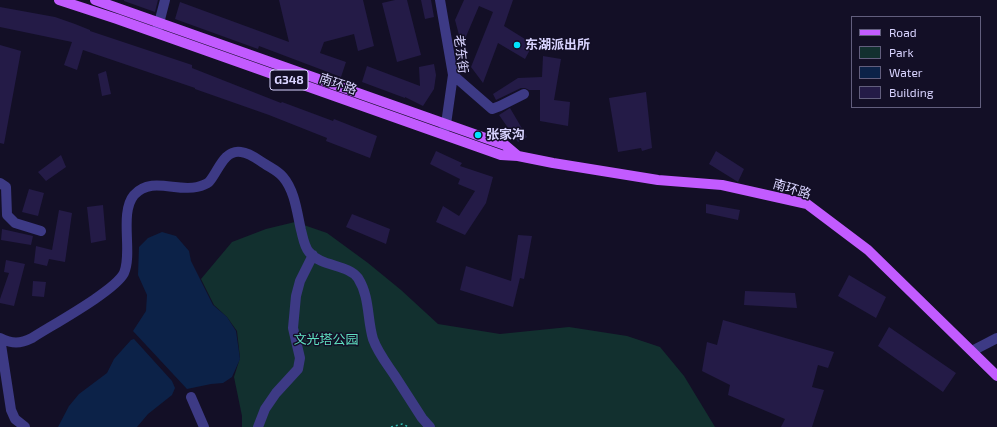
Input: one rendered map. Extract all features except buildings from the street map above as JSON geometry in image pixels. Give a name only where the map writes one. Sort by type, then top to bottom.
[{"type":"main road","name":"南环路","points":[[59,0],[74,2],[158,28],[444,129],[505,145],[518,156],[658,180],[722,185],[807,204],[868,250],[997,376]]},
{"type":"main road","name":"南环路","points":[[95,0],[158,28]]},
{"type":"street","points":[[158,28],[166,0]]},
{"type":"street","name":"老东街","points":[[440,0],[453,75],[444,129]]},
{"type":"street","points":[[453,75],[492,109],[524,94]]},
{"type":"street","points":[[0,338],[8,342],[22,343],[104,293],[116,283],[123,275],[126,266],[127,225],[129,207],[133,196],[142,189],[158,185],[191,189],[202,186],[209,182],[224,159],[240,151],[251,155],[279,172],[285,178],[294,198],[304,242],[309,252],[331,264],[350,271],[357,276],[367,300],[373,338],[379,352],[422,418],[430,427]]},
{"type":"street","points":[[0,183],[6,187],[7,215],[15,223],[42,231]]},
{"type":"street","points":[[258,427],[265,409],[276,393],[298,369],[300,358],[293,328],[296,296],[300,281],[313,255]]},
{"type":"street","points":[[0,338],[12,410],[15,419],[25,427]]},
{"type":"street","points":[[972,351],[997,338]]},
{"type":"street","points":[[192,397],[204,427]]},
{"type":"path","points":[[391,427],[402,424],[409,427]]},
{"type":"green space","name":"文光塔公园","points":[[295,222],[327,233],[368,263],[401,290],[438,324],[500,334],[569,327],[627,336],[660,347],[684,376],[715,427],[242,427],[242,416],[234,377],[240,358],[237,331],[227,317],[214,305],[201,279],[232,242],[266,229]]},
{"type":"water","points":[[162,232],[176,236],[189,251],[191,261],[213,305],[227,317],[236,331],[240,359],[232,377],[223,383],[187,389],[133,331],[146,311],[147,295],[138,275],[139,247],[148,238]]},
{"type":"water","points":[[134,339],[172,381],[175,388],[172,395],[148,414],[137,427],[58,427],[69,406],[79,394],[107,373],[114,359],[131,340]]},
{"type":"place","name":"东湖派出所","points":[[517,45]]},
{"type":"place","name":"张家沟","points":[[478,135]]}]
